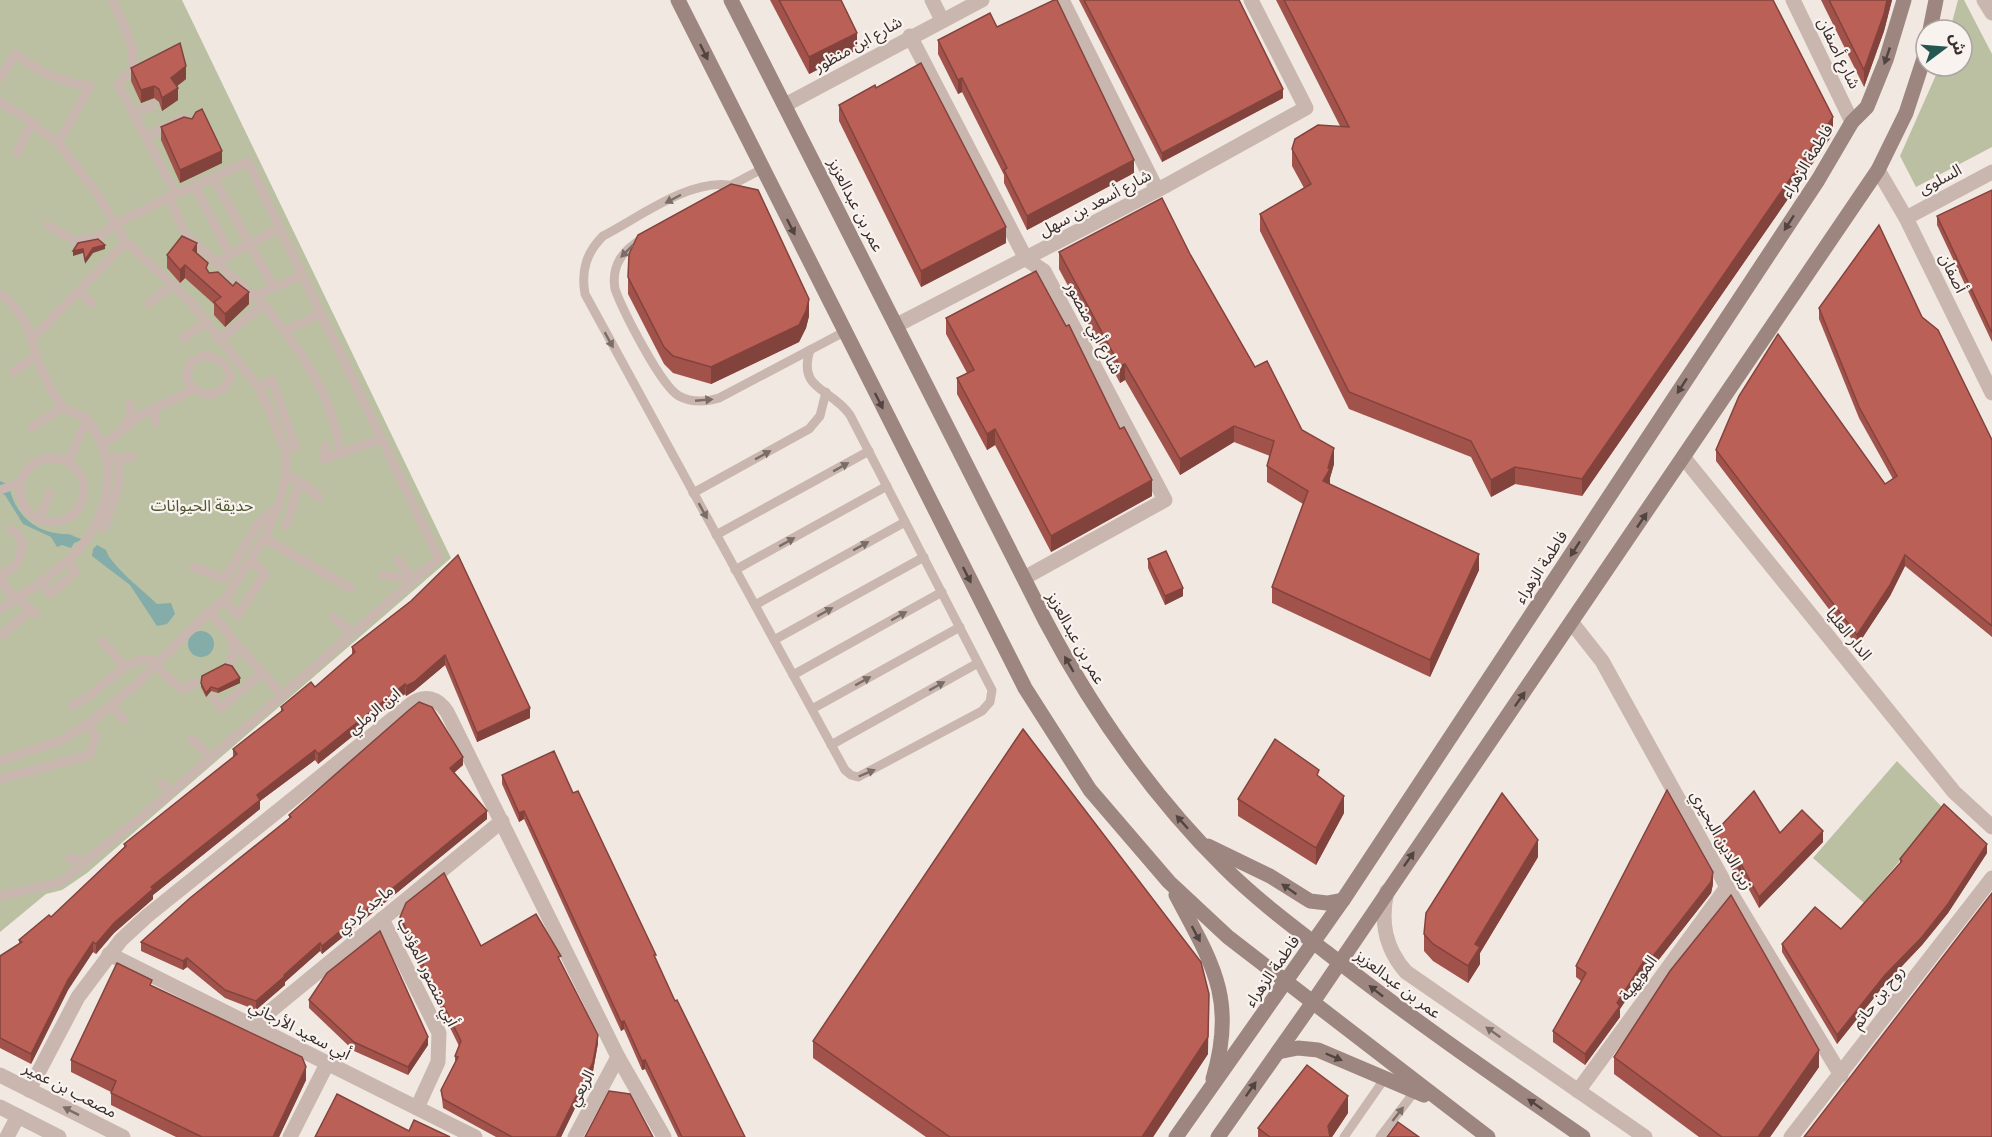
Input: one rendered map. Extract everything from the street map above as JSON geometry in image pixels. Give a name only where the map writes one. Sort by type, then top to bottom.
[{"type":"main road","points":[[678,0],[844,332],[1045,723],[1102,806],[1169,882],[1228,937],[1488,1137]]},
{"type":"main road","name":"عمر بن عبدالعزيز","points":[[732,0],[1063,654],[1103,720],[1148,783],[1199,841],[1254,895],[1400,1010],[1583,1137]]},
{"type":"main road","name":"فاطمة الزهراء","points":[[1176,1137],[1344,900],[1818,180],[1852,122],[1867,107],[1886,60],[1904,0]]},
{"type":"main road","points":[[1932,18],[1936,0]]},
{"type":"main road","points":[[1221,1135],[1572,623],[1878,170],[1906,113],[1917,78]]},
{"type":"main road","points":[[1199,841],[1270,876],[1310,901],[1327,903],[1344,900]]},
{"type":"main road","points":[[1169,882],[1207,953],[1222,1001],[1221,1052],[1209,1090]]},
{"type":"main road","points":[[1278,1052],[1298,1048],[1318,1050],[1444,1104]]},
{"type":"street","points":[[932,0],[942,20]]},
{"type":"street","name":"شارع ابن منظور","points":[[785,105],[910,36],[982,0]]},
{"type":"street","points":[[1062,0],[1157,190]]},
{"type":"street","name":"شارع أسعد بن سهل","points":[[897,325],[1157,190],[1306,108],[1251,0]]},
{"type":"street","name":"شارع أصفان","points":[[1793,0],[1852,122]]},
{"type":"street","points":[[1984,0],[1992,13]]},
{"type":"street","name":"شارع أبي منصور","points":[[910,36],[1026,259],[1044,270],[1165,500],[1024,578]]},
{"type":"street","name":"أصفان","points":[[1878,170],[1906,218],[1992,393]]},
{"type":"street","name":"السلوى","points":[[1906,218],[1992,172]]},
{"type":"street","name":"الدار العليا","points":[[1684,458],[1954,792],[1992,828]]},
{"type":"street","name":"زين الدين البحيري","points":[[1572,623],[1602,661],[1727,887],[1840,1075]]},
{"type":"street","name":"ابن الرملي","points":[[29,1090],[78,997],[109,954],[147,916],[417,700],[431,699],[443,706],[618,1057],[664,1137]]},
{"type":"street","name":"ماجد كردي","points":[[252,1026],[502,821]]},
{"type":"street","name":"روح بن حاتم","points":[[1791,1137],[1992,878]]},
{"type":"street","name":"المويهية","points":[[1578,1091],[1727,887]]},
{"type":"street","name":"عمر بن عبدالعزيز","points":[[1387,891],[1384,905],[1385,934],[1396,961],[1406,972],[1645,1137]]},
{"type":"street","name":"أبي منصور المؤدب","points":[[382,919],[439,1033],[438,1062],[417,1108]]},
{"type":"street","name":"أبي سعيد الأرجاني","points":[[109,954],[475,1137]]},
{"type":"street","name":"الربعي","points":[[575,1137],[618,1057]]},
{"type":"street","points":[[290,1137],[327,1064]]},
{"type":"street","name":"مصعب بن عمير","points":[[0,1075],[123,1137]]},
{"type":"street","points":[[0,1107],[59,1137]]},
{"type":"street","points":[[8,1137],[18,1116]]},
{"type":"lane","points":[[113,0],[132,46],[133,69],[118,84],[173,195],[186,235],[218,268],[263,304],[285,331],[319,385],[334,421],[340,453]]},
{"type":"lane","points":[[0,78],[16,54],[40,73],[66,82],[90,86],[58,143]]},
{"type":"lane","points":[[0,102],[32,122],[58,143],[98,195],[126,242],[190,301],[258,387],[285,450],[286,476],[279,505],[264,538],[224,600],[157,664],[86,725],[62,740],[0,760]]},
{"type":"lane","points":[[134,113],[153,105]]},
{"type":"lane","points":[[146,137],[184,117],[189,126]]},
{"type":"lane","points":[[17,153],[32,122]]},
{"type":"lane","points":[[0,896],[61,882],[171,792],[439,558],[249,162],[116,223],[100,236],[76,241],[47,225]]},
{"type":"lane","points":[[714,197],[728,185],[762,169]]},
{"type":"lane","points":[[214,179],[273,286]]},
{"type":"lane","points":[[728,185],[704,186],[689,190],[603,236],[589,253],[583,273],[585,294],[847,773],[854,777],[863,776],[982,711],[990,702],[992,690],[846,408],[815,386],[808,376],[805,364],[810,350]]},
{"type":"lane","points":[[195,187],[230,254]]},
{"type":"lane","points":[[218,268],[230,254],[279,228]]},
{"type":"lane","points":[[657,230],[636,242],[621,255],[616,264],[614,280],[618,298],[672,392],[689,400],[710,401],[844,332]]},
{"type":"lane","points":[[32,339],[126,242]]},
{"type":"lane","points":[[253,297],[273,286],[302,275]]},
{"type":"lane","points":[[149,303],[172,285]]},
{"type":"lane","points":[[79,291],[92,304]]},
{"type":"lane","points":[[0,294],[17,306],[32,339],[36,356],[63,407],[87,419],[102,445],[108,474],[104,526]]},
{"type":"lane","points":[[221,339],[263,304]]},
{"type":"lane","points":[[285,331],[322,313]]},
{"type":"lane","points":[[183,338],[206,323]]},
{"type":"lane","points":[[206,355],[223,362],[228,368],[231,376],[226,388],[218,393],[205,394],[194,389],[186,376],[190,362],[206,355]]},
{"type":"lane","points":[[13,372],[36,356]]},
{"type":"lane","points":[[228,368],[237,362]]},
{"type":"lane","points":[[258,387],[272,380],[295,447],[285,450]]},
{"type":"lane","points":[[102,445],[125,426],[194,389]]},
{"type":"lane","points":[[693,493],[809,429],[820,416],[826,392]]},
{"type":"lane","points":[[182,396],[186,406]]},
{"type":"lane","points":[[125,426],[130,415],[130,404]]},
{"type":"lane","points":[[32,427],[63,407]]},
{"type":"lane","points":[[154,411],[156,423]]},
{"type":"lane","points":[[68,462],[87,419]]},
{"type":"lane","points":[[326,447],[323,460],[383,439]]},
{"type":"lane","points":[[716,536],[869,451]]},
{"type":"lane","points":[[0,609],[42,582],[67,562],[104,526],[118,486],[119,457]]},
{"type":"lane","points":[[106,459],[132,457]]},
{"type":"lane","points":[[0,490],[16,487],[28,469],[36,462],[51,458],[68,462],[76,469],[84,486],[83,497],[77,511],[63,521],[39,519],[29,513],[16,487]]},
{"type":"lane","points":[[286,476],[300,481],[319,497]]},
{"type":"lane","points":[[273,519],[289,528],[300,481]]},
{"type":"lane","points":[[735,570],[887,486]]},
{"type":"lane","points":[[39,519],[50,493]]},
{"type":"lane","points":[[194,567],[225,579],[258,524],[279,505]]},
{"type":"lane","points":[[755,605],[905,522]]},
{"type":"lane","points":[[3,636],[34,612],[19,597],[5,588],[1,575],[16,566],[23,544],[18,534],[11,530]]},
{"type":"lane","points":[[264,538],[350,588]]},
{"type":"lane","points":[[774,640],[924,557]]},
{"type":"lane","points":[[224,600],[238,615],[265,574],[250,560]]},
{"type":"lane","points":[[398,560],[414,579]]},
{"type":"lane","points":[[42,582],[51,594],[76,571],[67,562]]},
{"type":"lane","points":[[384,575],[414,579]]},
{"type":"lane","points":[[793,675],[942,592]]},
{"type":"lane","points":[[209,612],[282,694]]},
{"type":"lane","points":[[333,617],[352,633]]},
{"type":"lane","points":[[812,710],[960,627]]},
{"type":"lane","points":[[230,664],[235,652],[233,640]]},
{"type":"lane","points":[[102,641],[125,667]]},
{"type":"lane","points":[[72,705],[87,700],[125,667],[140,658],[157,664],[182,690],[196,683]]},
{"type":"lane","points":[[831,745],[978,663]]},
{"type":"lane","points":[[213,698],[221,708],[262,673]]},
{"type":"lane","points":[[110,706],[125,720]]},
{"type":"lane","points":[[0,779],[34,774],[90,755],[96,735],[86,725]]},
{"type":"lane","points":[[191,739],[211,757]]},
{"type":"lane","points":[[28,750],[34,774]]},
{"type":"lane","points":[[161,783],[171,792]]},
{"type":"lane","points":[[70,858],[85,862]]},
{"type":"lane","points":[[1344,1137],[1384,1078]]},
{"type":"lane","points":[[1380,1137],[1415,1091]]},
{"type":"green space","name":"حديقة الحيوانات","points":[[0,0],[182,0],[451,558],[87,873],[62,890],[46,894],[0,932]]},
{"type":"green space","points":[[1958,0],[1964,0],[1973,18],[1953,18]]},
{"type":"green space","points":[[1974,19],[1992,54],[1992,147],[1916,187],[1900,156],[1935,78],[1974,78]]},
{"type":"green space","points":[[1897,761],[1944,809],[1864,903],[1813,858]]},
{"type":"water","points":[[0,481],[9,485],[16,505],[28,521],[46,531],[84,539],[74,543],[71,548],[62,545],[57,547],[51,537],[23,524],[5,495],[0,493]]},
{"type":"water","points":[[97,545],[106,550],[121,571],[157,604],[171,603],[175,614],[167,624],[157,626],[130,585],[92,556],[93,549]]},
{"type":"water","points":[[201,631],[210,635],[214,644],[210,653],[201,657],[192,653],[188,644],[192,635]]},
{"type":"building","points":[[779,0],[841,0],[857,33],[809,57]]},
{"type":"building","points":[[1057,0],[1134,160],[1027,216],[1004,170],[1007,168],[962,78],[958,80],[938,40],[990,13],[997,27]]},
{"type":"building","points":[[1084,0],[1239,0],[1283,89],[1162,153]]},
{"type":"building","points":[[1284,0],[1773,0],[1833,117],[1582,479],[1515,467],[1491,480],[1471,441],[1349,392],[1260,214],[1311,184],[1292,149],[1295,139],[1318,125],[1349,127]]},
{"type":"building","points":[[1829,0],[1887,0],[1864,70]]},
{"type":"building","points":[[180,43],[186,66],[171,78],[178,88],[162,98],[159,89],[154,86],[141,90],[131,68]]},
{"type":"building","points":[[921,63],[1006,227],[921,271],[839,105]]},
{"type":"building","points":[[202,109],[222,151],[180,170],[161,127],[184,117],[192,119],[196,112]]},
{"type":"building","points":[[731,184],[758,190],[809,299],[799,325],[711,367],[673,356],[664,347],[628,277],[629,254],[638,235]]},
{"type":"building","points":[[1992,190],[1992,333],[1937,216]]},
{"type":"building","points":[[1162,198],[1190,254],[1255,367],[1267,361],[1302,430],[1334,448],[1328,468],[1330,469],[1323,481],[1479,554],[1430,660],[1272,587],[1308,491],[1267,466],[1274,441],[1234,426],[1180,459],[1125,364],[1120,366],[1059,252]]},
{"type":"building","points":[[1879,225],[1922,317],[1938,330],[1992,440],[1992,626],[1905,555],[1890,585],[1857,635],[1716,450],[1739,396],[1778,334],[1885,484],[1897,476],[1859,407],[1819,308]]},
{"type":"building","points":[[182,236],[197,243],[193,250],[208,263],[206,268],[209,273],[218,272],[233,286],[236,282],[249,292],[225,314],[214,302],[221,297],[185,265],[180,270],[167,255]]},
{"type":"building","points":[[98,239],[105,245],[93,248],[85,260],[83,249],[73,251],[78,243]]},
{"type":"building","points":[[1036,271],[1066,326],[1069,325],[1120,429],[1124,427],[1152,480],[1051,536],[995,429],[987,434],[957,378],[974,370],[946,318]]},
{"type":"building","points":[[1166,551],[1183,588],[1165,596],[1148,559]]},
{"type":"building","points":[[458,555],[530,708],[477,733],[445,655],[414,682],[406,686],[405,684],[318,754],[315,750],[257,795],[260,800],[151,887],[153,889],[114,923],[96,944],[93,942],[68,980],[31,1054],[0,1038],[0,956],[22,942],[19,940],[49,915],[51,917],[126,846],[124,844],[237,754],[233,749],[283,710],[281,707],[311,682],[315,687],[355,652],[352,647],[411,601]]},
{"type":"building","points":[[225,664],[232,666],[240,678],[218,689],[211,687],[206,693],[201,683],[202,676]]},
{"type":"building","points":[[419,702],[432,707],[463,757],[450,768],[487,811],[322,946],[320,943],[256,1001],[225,990],[187,958],[183,961],[141,942],[190,898],[291,817],[289,815]]},
{"type":"building","points":[[1023,729],[1201,962],[1209,994],[1208,1037],[1142,1137],[950,1137],[813,1041]]},
{"type":"building","points":[[1275,739],[1319,770],[1317,775],[1344,796],[1316,848],[1238,799]]},
{"type":"building","points":[[554,751],[573,793],[578,791],[656,955],[654,955],[675,1001],[677,1000],[745,1137],[682,1137],[645,1060],[642,1061],[624,1021],[621,1022],[524,811],[519,813],[502,775]]},
{"type":"building","points":[[1667,790],[1713,872],[1711,882],[1653,956],[1649,953],[1617,1003],[1620,1006],[1585,1054],[1553,1031],[1586,973],[1576,966]]},
{"type":"building","points":[[1754,791],[1780,833],[1802,810],[1823,831],[1759,897],[1741,864],[1738,867],[1714,833]]},
{"type":"building","points":[[1502,793],[1538,840],[1475,944],[1480,947],[1468,966],[1433,944],[1424,934],[1426,913]]},
{"type":"building","points":[[1944,804],[1987,844],[1948,904],[1922,937],[1885,975],[1837,1035],[1782,944],[1815,907],[1841,929],[1902,861],[1900,859]]},
{"type":"building","points":[[444,873],[481,946],[536,914],[561,956],[558,957],[598,1035],[593,1062],[556,1137],[512,1137],[443,1099],[441,1090],[458,1057],[455,1056],[461,1041],[400,917],[406,903]]},
{"type":"building","points":[[1992,893],[1992,1137],[1804,1137]]},
{"type":"building","points":[[1731,895],[1819,1050],[1758,1137],[1722,1137],[1614,1057],[1670,971]]},
{"type":"building","points":[[380,931],[428,1037],[408,1067],[354,1042],[309,1000],[327,973]]},
{"type":"building","points":[[117,963],[152,980],[150,985],[302,1057],[306,1067],[273,1137],[202,1137],[111,1093],[116,1081],[71,1060]]},
{"type":"building","points":[[1307,1065],[1348,1096],[1328,1126],[1330,1137],[1270,1137],[1258,1128]]},
{"type":"building","points":[[609,1091],[630,1094],[653,1137],[585,1137]]},
{"type":"building","points":[[337,1094],[409,1131],[414,1120],[450,1137],[315,1137]]},
{"type":"building","points":[[1398,1122],[1419,1137],[1387,1137]]}]
